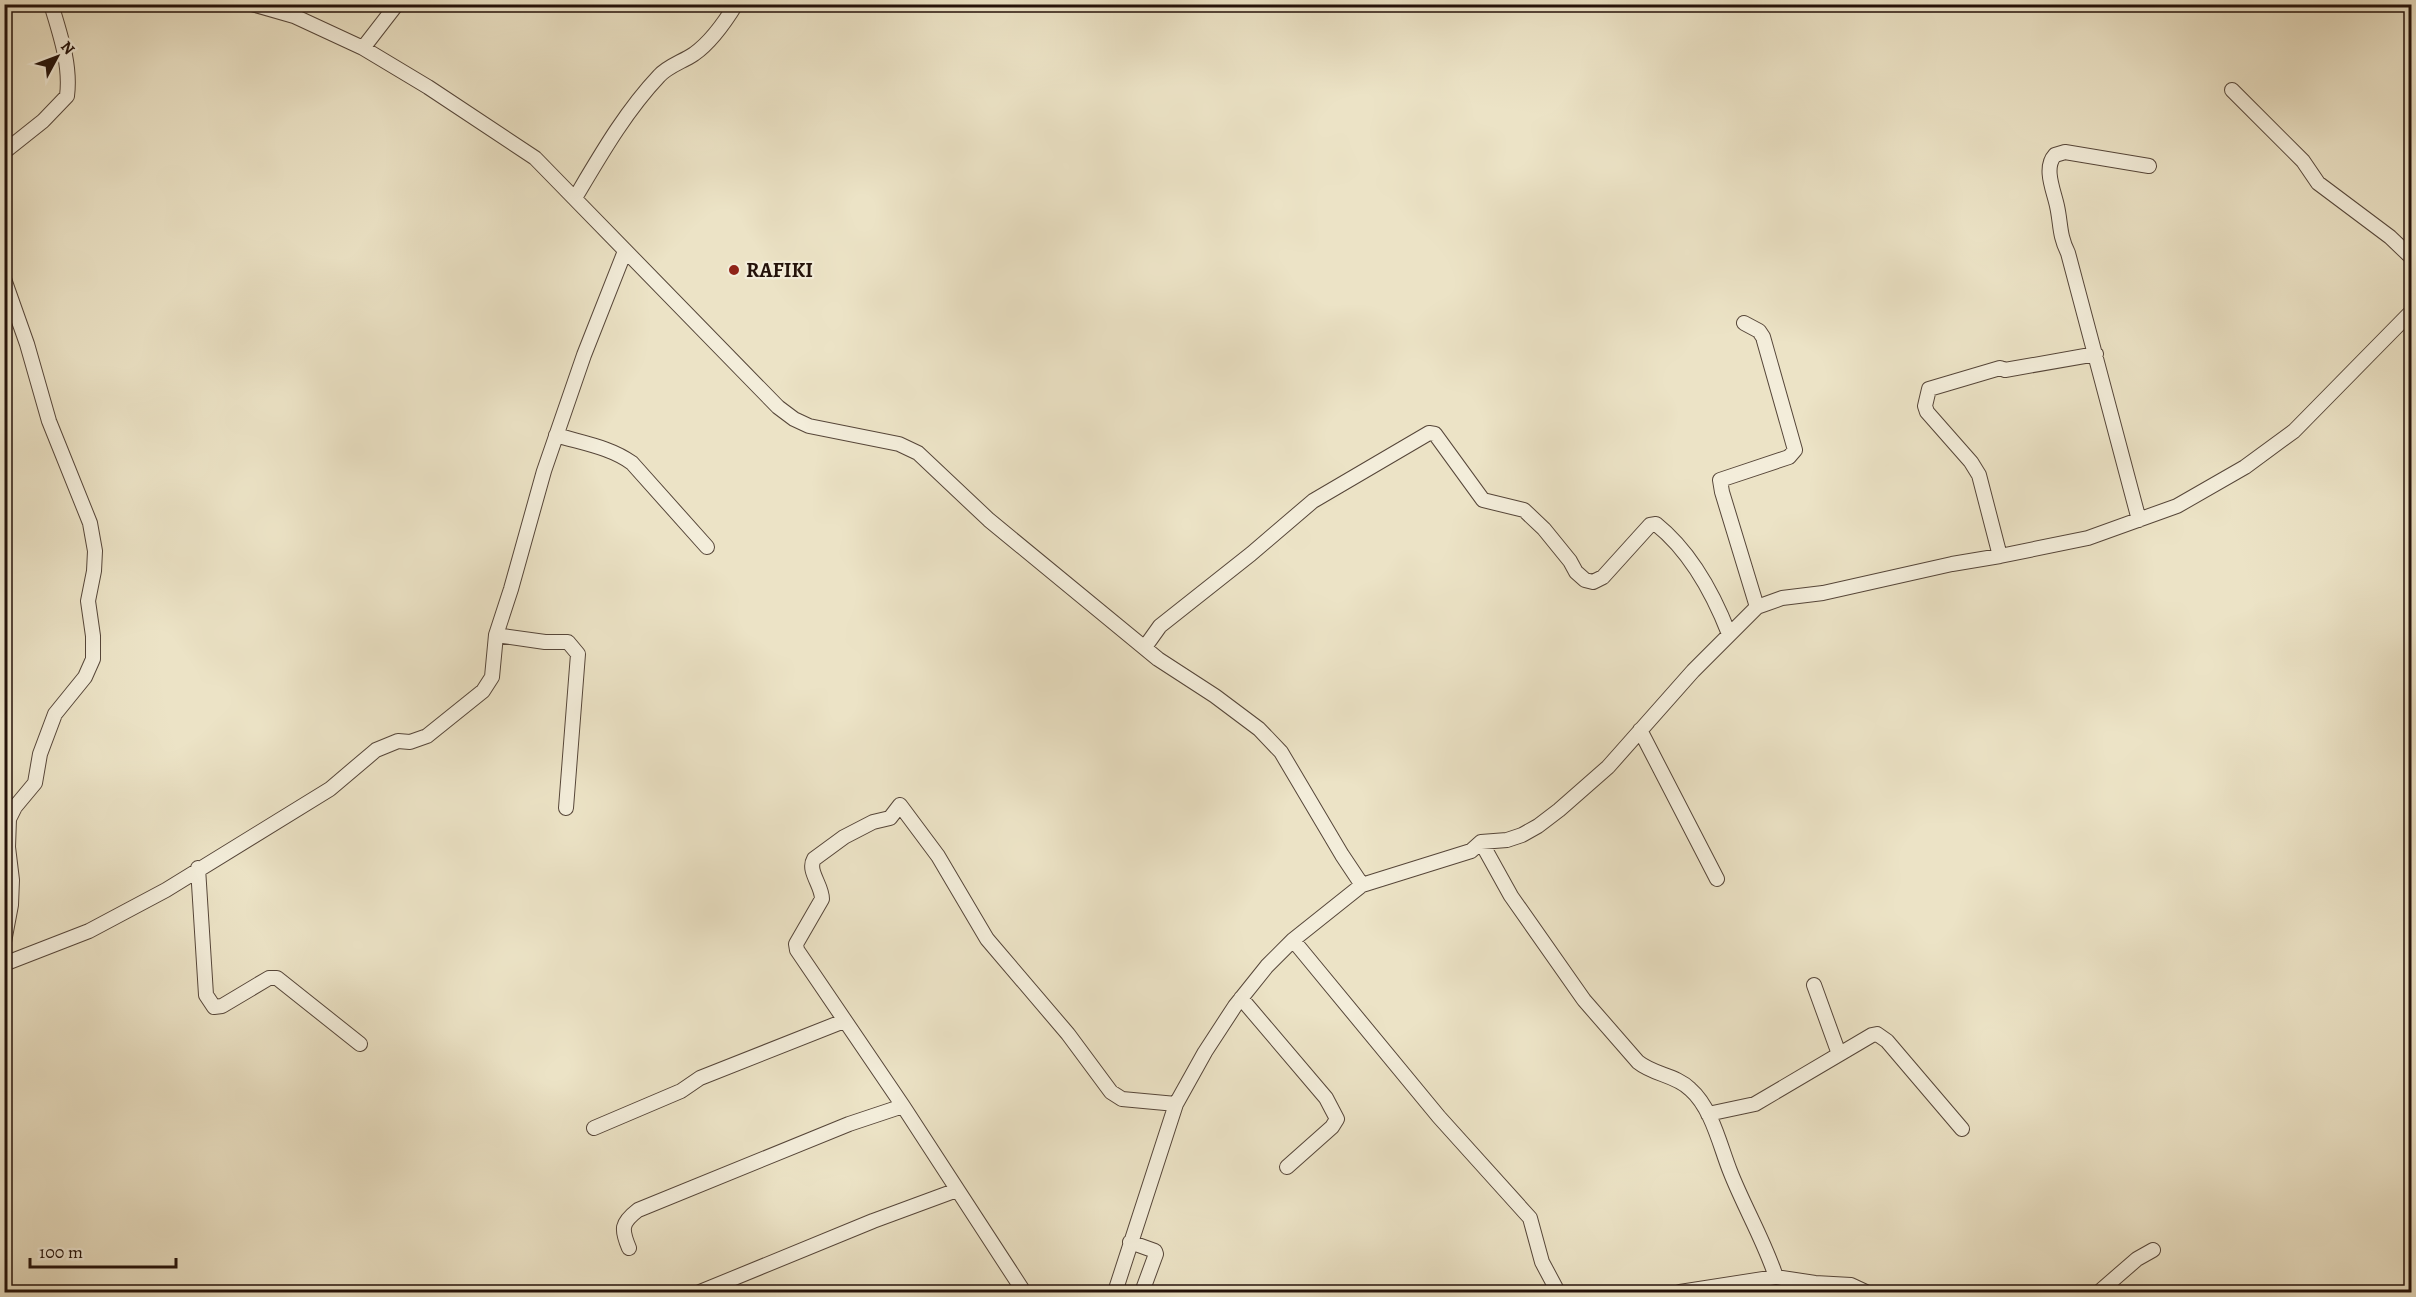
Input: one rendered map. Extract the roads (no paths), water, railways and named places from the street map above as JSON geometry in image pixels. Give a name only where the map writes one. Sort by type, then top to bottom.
[{"type":"street","points":[[4,152],[43,121],[67,96],[64,52],[51,4]]},
{"type":"street","points":[[252,4],[294,16],[363,48],[535,158],[786,413],[809,426],[898,444],[918,453],[989,520],[1144,647],[1259,729],[1281,752],[1362,885]]},
{"type":"street","points":[[363,48],[397,4]]},
{"type":"street","points":[[574,198],[609,141],[649,87],[661,73],[694,54],[707,42],[736,4]]},
{"type":"street","points":[[2232,90],[2272,132],[2303,160],[2318,183],[2390,237],[2412,258]]},
{"type":"street","points":[[2139,520],[2068,253],[2059,232],[2051,183],[2052,159],[2059,153],[2065,152],[2149,166]]},
{"type":"street","points":[[4,964],[89,932],[166,890],[198,868],[233,850],[274,822],[330,789],[376,750],[398,741],[410,742],[427,736],[483,691],[492,677],[496,635],[556,435],[584,355],[625,251]]},
{"type":"street","points":[[4,279],[27,344],[49,421],[90,523],[95,551],[88,601],[93,636],[93,659],[85,677],[55,714],[40,754],[35,783],[15,807],[9,819],[11,905],[4,942]]},
{"type":"street","points":[[1115,1293],[1176,1104],[1205,1052],[1241,998],[1267,966],[1293,940],[1362,885],[1471,851],[1481,842],[1507,840],[1538,826],[1608,766],[1729,634],[1757,607],[1782,598],[1823,593],[1952,564],[2088,538],[2177,506],[2263,456],[2294,432],[2412,311]]},
{"type":"street","points":[[1744,323],[1759,331],[1763,337],[1795,450],[1789,457],[1720,480],[1757,607]]},
{"type":"street","points":[[2001,556],[1979,475],[1971,462],[1927,412],[1925,405],[1929,389],[2000,368],[2006,370],[2096,354]]},
{"type":"street","points":[[1144,647],[1160,626],[1251,554],[1313,501],[1429,433],[1435,434],[1483,500],[1524,510],[1544,529],[1576,572],[1585,580],[1593,582],[1603,577],[1650,525],[1656,524],[1672,538],[1708,585],[1729,634]]},
{"type":"street","points":[[556,435],[621,455],[632,463],[707,548]]},
{"type":"street","points":[[496,635],[545,642],[568,642],[578,654],[566,808]]},
{"type":"street","points":[[1640,730],[1717,879]]},
{"type":"street","points":[[1024,1293],[903,1106],[802,959],[796,944],[817,904],[822,899],[822,891],[812,864],[814,859],[844,837],[873,822],[890,818],[900,805],[939,856],[987,939],[1068,1034],[1111,1092],[1122,1099],[1176,1104]]},
{"type":"street","points":[[1481,842],[1511,896],[1584,1000],[1638,1062],[1648,1070],[1670,1077],[1691,1089],[1708,1114],[1729,1171],[1776,1276]]},
{"type":"street","points":[[198,868],[206,995],[210,1004],[214,1007],[222,1006],[273,977],[296,992],[360,1044]]},
{"type":"street","points":[[1293,940],[1439,1117],[1530,1218],[1542,1262],[1558,1293]]},
{"type":"street","points":[[1814,985],[1839,1054]]},
{"type":"street","points":[[1241,998],[1326,1098],[1337,1119],[1332,1127],[1287,1167]]},
{"type":"street","points":[[594,1128],[681,1091],[700,1078],[844,1021]]},
{"type":"street","points":[[1708,1114],[1755,1104],[1872,1035],[1882,1036],[1962,1128]]},
{"type":"street","points":[[629,1248],[624,1235],[624,1225],[627,1218],[638,1210],[849,1124],[903,1106]]},
{"type":"street","points":[[700,1293],[863,1225],[957,1190]]},
{"type":"street","points":[[1130,1242],[1150,1248],[1156,1254],[1142,1293]]},
{"type":"street","points":[[2099,1293],[2137,1258],[2153,1250]]},
{"type":"street","points":[[1680,1293],[1776,1276],[1815,1283],[1851,1285],[1866,1293]]},
{"type":"place","name":"RAFIKI","points":[[734,270]]}]
